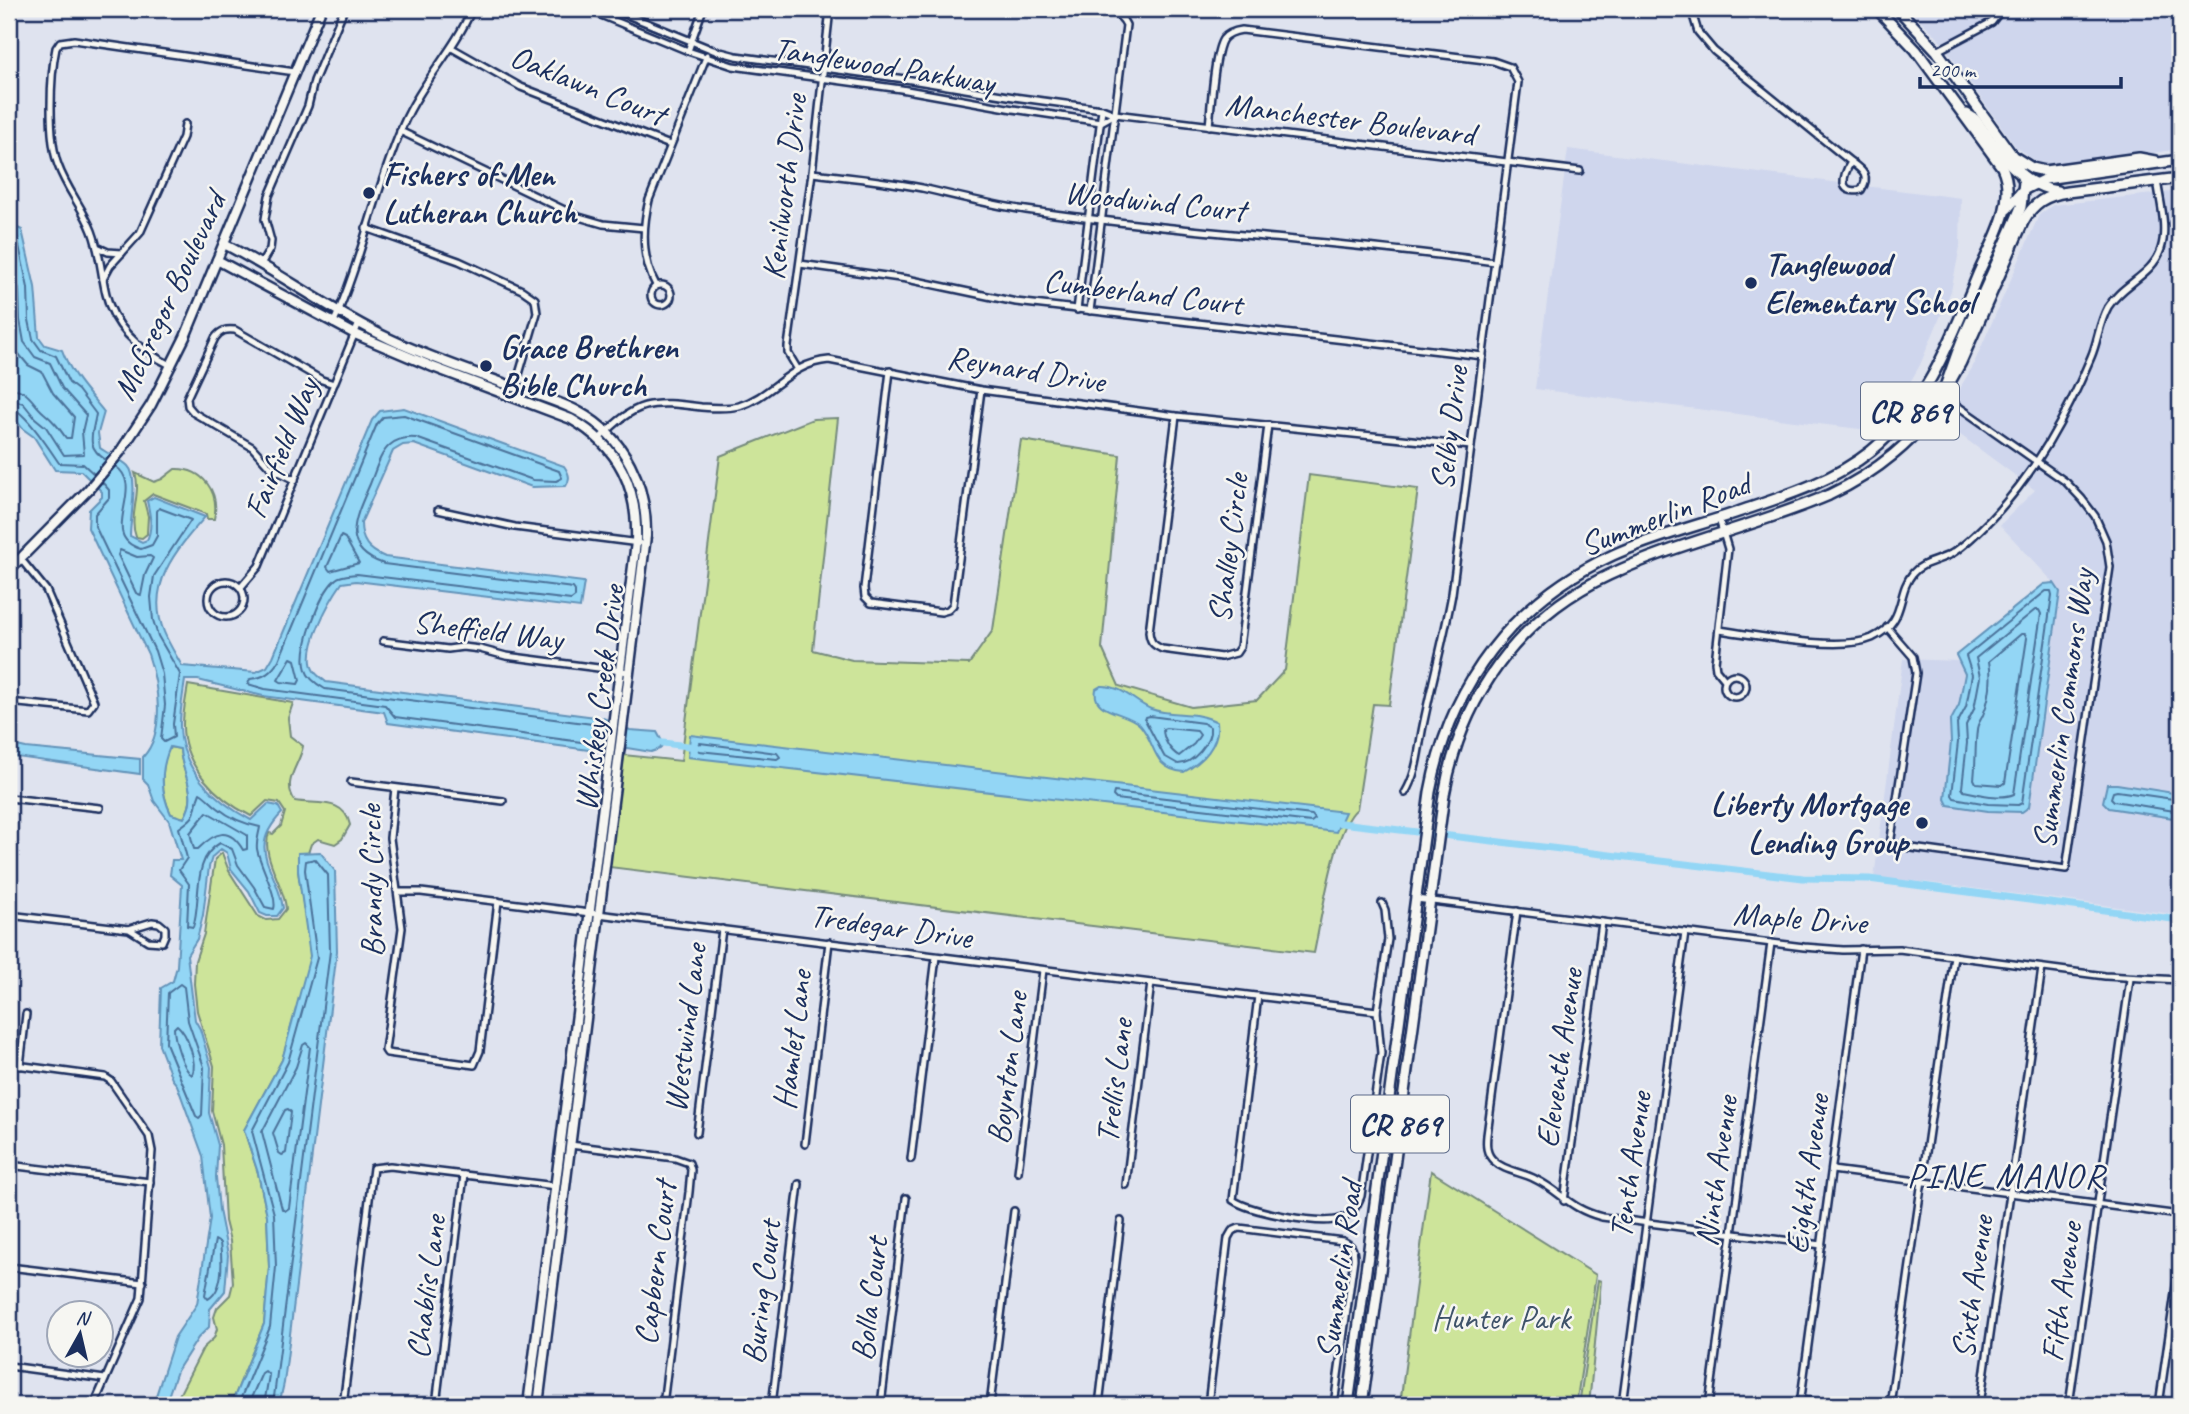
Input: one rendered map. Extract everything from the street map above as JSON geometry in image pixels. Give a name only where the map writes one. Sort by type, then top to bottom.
[{"type":"main road","name":"Summerlin Road","points":[[1348,1405],[1426,817],[1435,765],[1454,710],[1483,660],[1508,630],[1553,591],[1613,555],[1797,492],[1827,479],[1859,460],[1897,426],[1920,398],[1939,365],[2002,220],[2007,195],[2005,174],[1905,37],[1877,9]]},
{"type":"main road","points":[[1898,9],[1937,51],[2014,158],[2027,184]]},
{"type":"main road","points":[[1905,37],[1929,50],[1937,51]]},
{"type":"main road","points":[[1959,109],[1975,119],[2027,184],[2067,192]]},
{"type":"main road","points":[[2014,158],[2030,167],[2045,171],[2139,159],[2167,162]]},
{"type":"main road","points":[[2002,220],[2012,201],[2027,184],[2058,177],[2180,160]]},
{"type":"main road","points":[[1942,395],[1961,362],[2026,218],[2043,198],[2067,192],[2180,178]]},
{"type":"main road","name":"Summerlin Road","points":[[1362,1405],[1440,820],[1449,767],[1465,721],[1493,670],[1524,634],[1560,603],[1594,582],[1632,565],[1807,504],[1851,484],[1902,446],[1926,419],[1942,395],[1953,361],[2018,214],[2027,184]]},
{"type":"street","name":"McGregor Boulevard","points":[[9,570],[89,490],[120,452],[151,405],[172,366],[321,9]]},
{"type":"street","points":[[261,264],[270,249],[271,241],[265,219],[269,196],[308,106],[314,81],[344,9]]},
{"type":"street","points":[[333,324],[400,131],[413,105],[452,48],[472,9]]},
{"type":"street","name":"Tanglewood Parkway","points":[[586,9],[706,58],[733,66],[916,91],[1101,121]]},
{"type":"street","name":"Tanglewood Parkway","points":[[613,9],[709,48],[758,60],[918,81],[1102,109],[1115,114]]},
{"type":"street","points":[[688,51],[704,9]]},
{"type":"street","name":"Kenilworth Drive","points":[[797,368],[788,354],[788,346],[812,173],[830,9]]},
{"type":"street","points":[[1088,9],[1117,13],[1126,25],[1090,311]]},
{"type":"street","points":[[1691,9],[1699,32],[1714,51],[1863,170],[1866,184],[1861,190],[1853,191],[1847,188],[1843,181],[1851,162]]},
{"type":"street","points":[[1937,51],[1992,22],[2002,9]]},
{"type":"street","name":"Selby Drive","points":[[1209,126],[1219,46],[1228,34],[1235,31],[1493,61],[1510,67],[1518,82],[1445,632],[1415,772],[1405,793]]},
{"type":"street","points":[[172,366],[145,350],[125,331],[112,312],[97,247],[87,220],[61,172],[54,149],[55,48],[60,42],[74,40],[295,72]]},
{"type":"street","name":"Oaklawn Court","points":[[452,48],[521,88],[670,145]]},
{"type":"street","points":[[656,285],[646,262],[644,228],[649,200],[709,48]]},
{"type":"street","points":[[916,91],[918,81]]},
{"type":"street","points":[[1008,108],[1010,96]]},
{"type":"street","points":[[1077,310],[1102,109]]},
{"type":"street","points":[[1101,121],[1115,114]]},
{"type":"street","name":"Manchester Boulevard","points":[[1115,114],[1580,171]]},
{"type":"street","points":[[103,279],[110,266],[140,233],[183,137],[185,124]]},
{"type":"street","points":[[400,131],[579,218],[603,224],[644,228]]},
{"type":"street","name":"Woodwind Court","points":[[812,173],[885,182],[989,204],[1101,220],[1208,233],[1388,248],[1495,262]]},
{"type":"street","points":[[1719,630],[1846,645],[1869,639],[1887,627],[1900,608],[1913,574],[1927,563],[1949,555],[1970,539],[2013,495],[2037,463],[2066,413],[2092,354],[2106,310],[2158,257],[2164,228],[2157,180]]},
{"type":"street","points":[[366,228],[459,261],[522,290],[535,299],[537,313],[512,397]]},
{"type":"street","name":"Whiskey Creek Drive","points":[[224,244],[359,323],[412,349],[576,411],[606,432],[630,462],[640,485],[646,519],[645,543],[570,1145],[560,1187],[528,1405]]},
{"type":"street","points":[[97,247],[108,252],[122,253]]},
{"type":"street","name":"Whiskey Creek Drive","points":[[217,260],[355,334],[433,367],[572,419],[599,439],[627,478],[635,508],[635,542],[590,912],[538,1405]]},
{"type":"street","name":"Cumberland Court","points":[[800,264],[872,273],[980,296],[1077,310],[1483,356]]},
{"type":"street","name":"Fairfield Way","points":[[241,587],[259,566],[359,323]]},
{"type":"street","points":[[295,480],[271,468],[251,447],[194,413],[188,406],[187,398],[215,338],[228,329],[235,330],[322,380],[334,384]]},
{"type":"street","name":"Reynard Drive","points":[[599,439],[628,413],[652,403],[719,408],[738,406],[757,397],[797,368],[811,362],[830,360],[981,390],[1176,416],[1471,446]]},
{"type":"street","points":[[890,371],[864,588],[865,597],[871,603],[940,612],[953,605],[981,390]]},
{"type":"street","name":"Summerlin Commons Way","points":[[1887,627],[1913,657],[1916,673],[1890,845],[2066,869],[2109,566],[2106,541],[2095,516],[2066,482],[1942,395]]},
{"type":"street","name":"Shalley Circle","points":[[1176,416],[1150,640],[1154,646],[1162,649],[1221,657],[1236,653],[1240,647],[1268,425]]},
{"type":"street","points":[[438,510],[515,527],[645,543]]},
{"type":"street","points":[[1719,519],[1728,549],[1716,669],[1725,680],[1724,687],[1729,695],[1740,696],[1745,691],[1746,683],[1739,675],[1731,675],[1725,680]]},
{"type":"street","points":[[9,702],[88,710],[94,702],[50,599],[20,558]]},
{"type":"street","name":"Fairfield Way","points":[[234,581],[241,587],[245,597],[239,612],[224,617],[210,609],[208,593],[218,582],[234,581]]},
{"type":"street","name":"Sheffield Way","points":[[383,641],[448,649],[480,649],[506,656],[629,671]]},
{"type":"street","points":[[351,782],[503,801]]},
{"type":"street","name":"Brandy Circle","points":[[395,788],[390,838],[402,928],[385,1050],[391,1055],[474,1065],[478,1058],[498,901]]},
{"type":"street","points":[[9,798],[100,808]]},
{"type":"street","name":"Tredegar Drive","points":[[399,892],[421,891],[1377,1011]]},
{"type":"street","name":"Maple Drive","points":[[1416,898],[1772,943],[1899,949],[2130,979],[2180,980]]},
{"type":"street","points":[[1258,996],[1233,1200],[1255,1211],[1326,1221],[1342,1219],[1355,1210],[1362,1196],[1381,1053],[1377,1011],[1388,939],[1382,903]]},
{"type":"street","points":[[1517,911],[1487,1135],[1487,1151],[1492,1159],[1503,1167],[1538,1180],[1564,1201],[1585,1212],[1647,1223],[1822,1245]]},
{"type":"street","points":[[9,915],[129,929],[155,943],[162,942],[165,935],[165,928],[159,923],[152,922],[129,929]]},
{"type":"street","name":"Eleventh Avenue","points":[[1564,1201],[1601,922]]},
{"type":"street","name":"Westwind Lane","points":[[697,1133],[722,929]]},
{"type":"street","name":"Tenth Avenue","points":[[1622,1405],[1685,932]]},
{"type":"street","name":"Hamlet Lane","points":[[804,1144],[830,942]]},
{"type":"street","name":"Ninth Avenue","points":[[1709,1405],[1772,943]]},
{"type":"street","name":"Eighth Avenue","points":[[1800,1403],[1861,949]]},
{"type":"street","points":[[1890,1405],[1954,956]]},
{"type":"street","points":[[911,1159],[936,957]]},
{"type":"street","name":"Sixth Avenue","points":[[1980,1405],[2042,968]]},
{"type":"street","name":"Boynton Lane","points":[[1018,1172],[1043,970]]},
{"type":"street","name":"Fifth Avenue","points":[[2069,1405],[2130,979]]},
{"type":"street","name":"Trellis Lane","points":[[1126,1185],[1151,983]]},
{"type":"street","points":[[20,1066],[26,1014]]},
{"type":"street","points":[[9,1064],[105,1077],[111,1081],[149,1136],[152,1151],[144,1283],[138,1306],[94,1405]]},
{"type":"street","name":"Capbern Court","points":[[570,1145],[675,1157],[689,1163],[689,1192],[663,1405]]},
{"type":"street","points":[[9,1165],[150,1182]]},
{"type":"street","points":[[343,1405],[373,1168],[390,1166],[560,1187]]},
{"type":"street","points":[[1832,1170],[2180,1215]]},
{"type":"street","name":"Chablis Lane","points":[[436,1405],[464,1175]]},
{"type":"street","name":"Buring Court","points":[[772,1405],[799,1184]]},
{"type":"street","name":"Bolla Court","points":[[881,1405],[906,1198]]},
{"type":"street","points":[[990,1405],[1014,1211]]},
{"type":"street","points":[[1098,1405],[1121,1221]]},
{"type":"street","points":[[1208,1405],[1228,1238],[1231,1231],[1239,1228],[1343,1241],[1354,1251],[1334,1405]]},
{"type":"street","points":[[2159,1405],[2180,1258]]},
{"type":"street","points":[[9,1267],[144,1283]]},
{"type":"street","points":[[9,1366],[105,1379]]},
{"type":"street","points":[[1800,1403],[1841,1405]]},
{"type":"shaded area","points":[[1908,9],[2180,9],[2180,149],[2085,163],[2047,166],[2039,164],[2016,147],[1936,35]]},
{"type":"shaded area","name":"Tanglewood Elementary School","points":[[1568,149],[1961,198],[1960,247],[1951,291],[1920,365],[1898,403],[1892,399],[1868,430],[1535,389]]},
{"type":"shaded area","points":[[2180,191],[2180,794],[2107,784],[2146,812],[2180,819],[2180,915],[1874,878],[1903,659],[1959,661],[1965,674],[1959,705],[1950,722],[1951,741],[1945,799],[2054,583],[2000,525],[2035,490],[1940,420],[1972,368],[2039,215],[2053,205]]},
{"type":"green space","points":[[838,418],[813,650],[852,660],[969,664],[993,630],[1021,440],[1120,455],[1102,648],[1119,686],[1191,707],[1257,700],[1285,670],[1309,475],[1418,489],[1389,705],[1373,704],[1357,809],[1349,819],[1335,854],[1314,953],[609,867],[624,755],[681,761],[720,456],[813,419]]},
{"type":"green space","points":[[175,469],[194,473],[207,484],[214,500],[214,519],[207,519],[206,514],[153,494],[144,501],[148,516],[147,534],[142,538],[136,537],[133,521],[137,489],[135,473],[154,482]]},
{"type":"green space","points":[[188,685],[293,703],[288,718],[290,736],[303,746],[291,780],[291,794],[295,801],[335,806],[347,816],[350,825],[342,839],[335,844],[318,839],[311,844],[308,853],[298,854],[298,871],[311,956],[282,1060],[244,1130],[258,1173],[267,1215],[269,1267],[264,1324],[231,1405],[174,1405],[203,1348],[214,1338],[217,1308],[230,1295],[233,1283],[230,1241],[225,1221],[221,1145],[212,1111],[214,1066],[197,1011],[195,961],[204,934],[215,859],[222,853],[229,871],[258,916],[266,920],[278,919],[286,909],[270,861],[267,842],[269,833],[273,834],[281,826],[285,812],[279,803],[267,801],[251,816],[226,800],[204,779],[188,753],[184,739],[183,719]]},
{"type":"green space","points":[[169,747],[180,749],[190,792],[184,818],[171,814],[163,789],[164,764]]},
{"type":"green space","name":"Hunter Park","points":[[1431,1171],[1596,1275],[1576,1405],[1468,1405],[1401,1397]]},
{"type":"green space","points":[[1598,1280],[1601,1281],[1589,1405],[1579,1405]]},
{"type":"water","points":[[9,224],[22,230],[35,287],[39,337],[45,345],[62,350],[75,375],[104,412],[98,433],[100,448],[125,463],[131,471],[133,489],[130,536],[142,542],[147,540],[150,516],[147,501],[154,497],[205,517],[174,555],[166,569],[158,599],[164,632],[182,666],[256,672],[267,667],[372,420],[380,411],[404,408],[564,466],[569,476],[566,486],[532,487],[414,444],[403,445],[393,451],[361,523],[362,535],[370,548],[385,557],[584,582],[580,608],[356,581],[342,583],[324,613],[314,639],[311,662],[314,671],[326,682],[603,718],[630,730],[657,732],[663,743],[660,749],[651,752],[627,748],[596,751],[388,723],[384,712],[263,696],[198,680],[185,680],[180,719],[181,740],[193,769],[212,793],[251,820],[268,804],[278,806],[282,813],[271,826],[264,849],[283,908],[277,916],[260,913],[249,891],[231,869],[227,853],[221,849],[212,857],[197,939],[187,955],[195,1020],[211,1067],[209,1113],[218,1145],[216,1177],[219,1210],[228,1255],[225,1291],[210,1309],[209,1327],[198,1338],[177,1371],[165,1405],[153,1405],[175,1337],[197,1304],[210,1218],[203,1156],[159,1045],[161,988],[173,981],[177,966],[182,885],[170,875],[172,860],[181,860],[169,821],[154,801],[148,784],[143,779],[143,757],[155,735],[157,721],[155,679],[148,654],[88,528],[89,510],[102,497],[102,492],[81,471],[55,470],[34,437],[23,429],[9,411]],"holes":[[[170,747],[180,749],[190,792],[184,818],[171,814],[163,781],[164,764]]]},
{"type":"water","points":[[2054,583],[2060,592],[2029,807],[2022,812],[1988,811],[1948,805],[1945,799],[1951,742],[1950,722],[1959,705],[1965,674],[1956,655],[2044,584]]},
{"type":"water","points":[[1101,686],[1122,691],[1151,709],[1201,716],[1217,722],[1213,745],[1203,758],[1184,772],[1173,770],[1160,761],[1140,725],[1099,703],[1096,689]]},
{"type":"water","points":[[690,735],[1345,812],[1336,832],[688,757]]},
{"type":"water","points":[[9,741],[26,748],[140,759],[140,774],[9,756]]},
{"type":"water","points":[[2107,784],[2180,794],[2180,819],[2109,808],[2103,802]]},
{"type":"water","points":[[320,852],[335,871],[337,951],[284,1383],[279,1405],[231,1405],[264,1324],[269,1267],[267,1215],[258,1173],[244,1130],[282,1060],[310,956],[298,853]]},
{"type":"waterway","points":[[655,742],[696,747]]},
{"type":"waterway","points":[[1333,822],[1803,878],[1869,879],[2180,920]]},
{"type":"place","name":"Fishers of Men Lutheran Church","points":[[369,193]]},
{"type":"place","name":"Tanglewood Elementary School","points":[[1751,283]]},
{"type":"place","name":"Grace Brethren Bible Church","points":[[486,366]]},
{"type":"place","name":"Liberty Mortgage Lending Group","points":[[1922,823]]},
{"type":"district","name":"PINE MANOR","points":[[2006,1175]]}]
